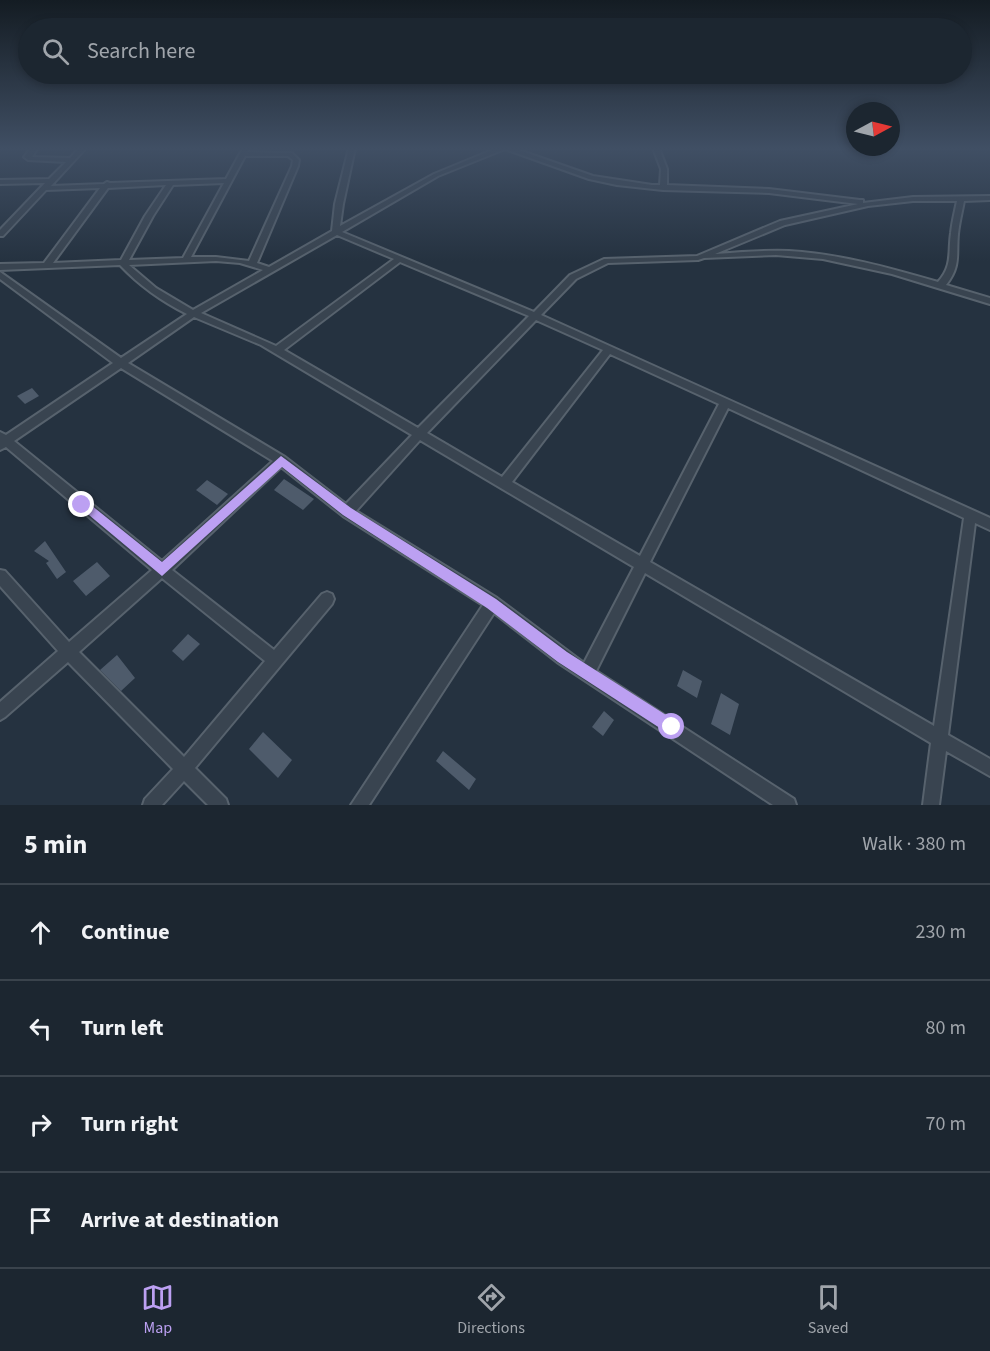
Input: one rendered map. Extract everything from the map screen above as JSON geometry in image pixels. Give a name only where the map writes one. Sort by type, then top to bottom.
[{"type":"street","points":[[0,234],[46,186]]},
{"type":"street","points":[[44,188],[82,186]]},
{"type":"street","points":[[46,266],[106,186]]},
{"type":"street","points":[[123,263],[169,186]]},
{"type":"street","points":[[186,260],[225,186]]},
{"type":"street","points":[[252,264],[286,186]]},
{"type":"street","points":[[336,232],[343,186]]},
{"type":"street","points":[[275,660],[2,441],[194,313],[417,186]]},
{"type":"street","points":[[641,186],[769,192],[868,204]]},
{"type":"street","points":[[940,286],[952,272],[956,254],[954,237],[961,198]]},
{"type":"street","points":[[698,258],[783,223],[868,204],[990,198]]},
{"type":"street","points":[[336,232],[536,316],[990,524]]},
{"type":"street","points":[[347,512],[419,434],[573,277],[607,261],[798,254],[840,260],[990,301]]},
{"type":"street","points":[[0,267],[216,259],[252,264],[268,269]]},
{"type":"street","points":[[277,350],[399,259]]},
{"type":"street","points":[[123,263],[135,278],[194,313],[277,350],[990,768]]},
{"type":"street","points":[[0,275],[119,362],[281,460],[347,512],[492,603],[529,633],[587,673],[788,805]]},
{"type":"street","points":[[504,483],[609,349]]},
{"type":"street","points":[[587,673],[725,403]]},
{"type":"street","points":[[0,712],[162,570],[281,460]]},
{"type":"street","points":[[931,805],[970,516]]},
{"type":"street","points":[[0,576],[68,651],[220,805]]},
{"type":"street","points":[[151,805],[185,768],[327,599]]},
{"type":"street","points":[[359,805],[492,603]]},
{"type":"building","points":[[32,388],[39,396],[25,404],[17,396]]},
{"type":"building","points":[[284,479],[314,499],[303,510],[274,490]]},
{"type":"building","points":[[207,480],[228,494],[217,505],[196,490]]},
{"type":"building","points":[[45,541],[66,572],[57,579],[46,563],[49,561],[34,551]]},
{"type":"building","points":[[97,562],[110,576],[86,596],[73,581]]},
{"type":"building","points":[[188,634],[200,644],[183,661],[172,651]]},
{"type":"building","points":[[117,655],[135,678],[121,691],[100,670]]},
{"type":"building","points":[[683,670],[702,681],[697,698],[677,686]]},
{"type":"building","points":[[721,693],[739,704],[730,735],[711,724]]},
{"type":"building","points":[[604,711],[614,720],[603,736],[592,727]]},
{"type":"building","points":[[263,732],[292,760],[278,778],[249,749]]},
{"type":"building","points":[[443,751],[476,779],[469,790],[436,761]]},
{"type":"route","points":[[82,505],[162,570],[281,460],[347,512],[492,603],[562,657],[672,727]]}]
